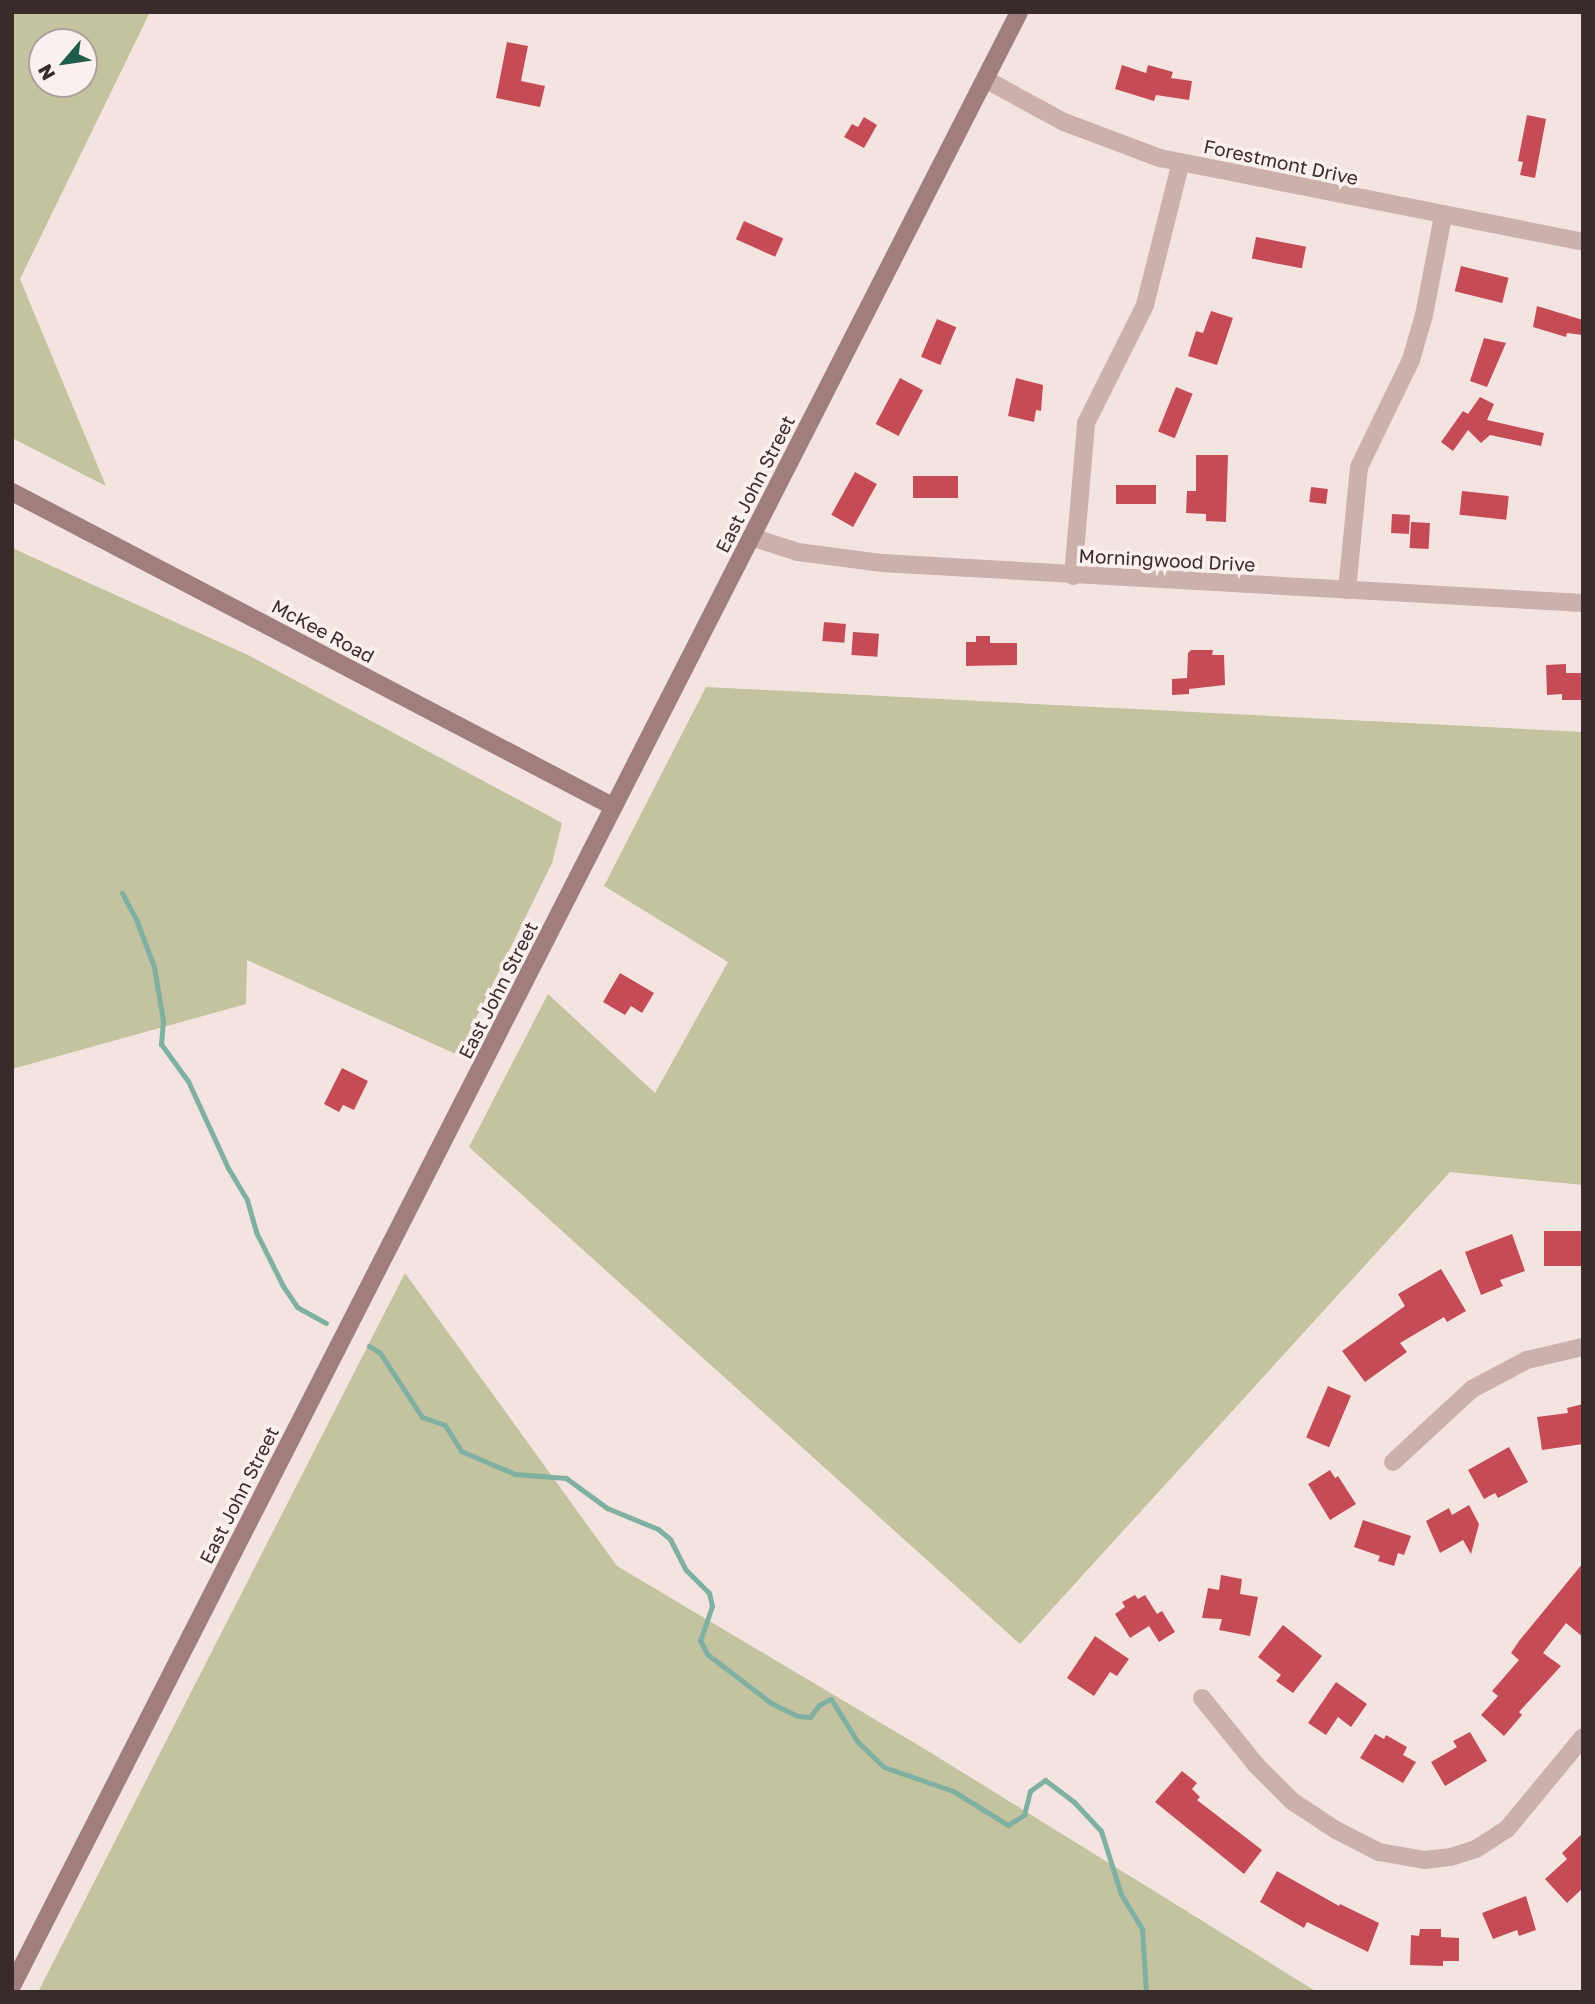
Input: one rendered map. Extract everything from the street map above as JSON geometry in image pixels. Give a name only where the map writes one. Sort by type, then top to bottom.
[{"type":"main road","name":"East John Street","points":[[12,1986],[1019,12]]},
{"type":"main road","name":"McKee Road","points":[[12,492],[614,807]]},
{"type":"street","name":"Forestmont Drive","points":[[985,79],[1063,122],[1122,146],[1181,162],[1583,242]]},
{"type":"street","points":[[1073,576],[1086,423],[1144,305],[1181,162]]},
{"type":"street","points":[[1347,590],[1359,467],[1411,360],[1424,315],[1443,216]]},
{"type":"street","name":"Morningwood Drive","points":[[751,537],[798,552],[882,564],[1583,603]]},
{"type":"street","points":[[1393,1462],[1472,1389],[1527,1360],[1583,1348]]},
{"type":"street","points":[[1202,1698],[1256,1765],[1292,1801],[1336,1830],[1379,1852],[1425,1860],[1451,1857],[1476,1849],[1507,1829],[1583,1737]]},
{"type":"green space","points":[[12,12],[150,12],[20,279],[106,486],[12,438]]},
{"type":"green space","points":[[12,548],[250,656],[562,823],[552,863],[458,1055],[247,960],[246,1004],[12,1069]]},
{"type":"green space","points":[[706,687],[1583,732],[1583,1185],[1450,1172],[1020,1644],[469,1147],[548,994],[655,1093],[728,962],[604,886]]},
{"type":"green space","points":[[405,1273],[617,1566],[928,1751],[1317,1992],[38,1992]]},
{"type":"building","points":[[507,42],[528,46],[521,81],[545,86],[540,107],[496,98]]},
{"type":"building","points":[[1122,65],[1146,73],[1148,65],[1173,72],[1171,78],[1192,81],[1189,100],[1156,95],[1154,101],[1115,89]]},
{"type":"building","points":[[1527,115],[1546,119],[1535,178],[1520,175],[1523,162],[1518,161]]},
{"type":"building","points":[[864,117],[877,125],[864,148],[844,137],[852,124],[858,127]]},
{"type":"building","points":[[744,221],[783,238],[775,257],[736,239]]},
{"type":"building","points":[[1256,237],[1306,247],[1302,268],[1252,259]]},
{"type":"building","points":[[1461,266],[1509,278],[1502,303],[1455,291]]},
{"type":"building","points":[[1537,306],[1583,320],[1583,335],[1567,333],[1566,337],[1533,327]]},
{"type":"building","points":[[1211,311],[1233,318],[1217,365],[1188,356],[1196,331],[1203,333]]},
{"type":"building","points":[[937,319],[956,327],[940,365],[921,357]]},
{"type":"building","points":[[1484,338],[1506,343],[1487,387],[1470,381]]},
{"type":"building","points":[[900,378],[923,390],[899,436],[876,424]]},
{"type":"building","points":[[1016,378],[1043,385],[1041,411],[1036,410],[1034,422],[1008,416]]},
{"type":"building","points":[[1176,387],[1193,394],[1175,438],[1158,432]]},
{"type":"building","points":[[1480,397],[1494,404],[1487,420],[1544,433],[1541,446],[1490,435],[1481,443],[1468,430],[1453,451],[1441,442],[1463,411],[1468,414]]},
{"type":"building","points":[[1196,455],[1228,455],[1226,522],[1206,521],[1206,514],[1186,513],[1187,491],[1196,491]]},
{"type":"building","points":[[855,472],[877,484],[853,527],[831,515]]},
{"type":"building","points":[[913,476],[958,476],[958,498],[913,498]]},
{"type":"building","points":[[1116,485],[1156,485],[1156,504],[1116,504]]},
{"type":"building","points":[[1311,487],[1328,489],[1326,504],[1309,502]]},
{"type":"building","points":[[1462,491],[1509,496],[1506,520],[1459,515]]},
{"type":"building","points":[[1392,514],[1410,515],[1409,534],[1391,533]]},
{"type":"building","points":[[1411,522],[1430,523],[1429,549],[1410,548]]},
{"type":"building","points":[[824,622],[846,624],[844,643],[822,641]]},
{"type":"building","points":[[853,632],[879,634],[877,657],[851,655]]},
{"type":"building","points":[[976,636],[990,636],[990,643],[1017,643],[1017,665],[966,666],[966,642],[976,642]]},
{"type":"building","points":[[1191,650],[1213,650],[1212,655],[1224,655],[1225,685],[1189,689],[1189,694],[1172,695],[1172,679],[1187,678],[1188,653]]},
{"type":"building","points":[[1566,664],[1566,673],[1583,673],[1583,700],[1562,700],[1562,694],[1547,695],[1546,665]]},
{"type":"building","points":[[620,973],[654,993],[642,1013],[631,1006],[625,1015],[603,1002]]},
{"type":"building","points":[[342,1068],[368,1081],[354,1110],[343,1105],[339,1112],[324,1104]]},
{"type":"building","points":[[1544,1231],[1583,1231],[1583,1266],[1544,1266]]},
{"type":"building","points":[[1512,1234],[1525,1271],[1500,1280],[1503,1286],[1481,1295],[1465,1252]]},
{"type":"building","points":[[1441,1269],[1466,1311],[1447,1322],[1444,1317],[1400,1343],[1407,1352],[1365,1382],[1342,1351],[1405,1306],[1398,1294]]},
{"type":"building","points":[[1328,1386],[1351,1396],[1329,1447],[1306,1438]]},
{"type":"building","points":[[1583,1404],[1583,1444],[1542,1450],[1537,1417],[1568,1413],[1567,1408]]},
{"type":"building","points":[[1509,1447],[1528,1482],[1498,1498],[1495,1493],[1484,1499],[1468,1470]]},
{"type":"building","points":[[1330,1470],[1335,1478],[1338,1476],[1356,1504],[1330,1520],[1308,1484]]},
{"type":"building","points":[[1469,1505],[1479,1524],[1471,1554],[1463,1540],[1440,1553],[1426,1521],[1449,1508],[1452,1515]]},
{"type":"building","points":[[1363,1520],[1411,1536],[1404,1555],[1398,1553],[1394,1566],[1378,1561],[1380,1556],[1354,1547]]},
{"type":"building","points":[[1583,1563],[1583,1637],[1566,1623],[1543,1653],[1561,1666],[1519,1712],[1522,1715],[1504,1736],[1481,1715],[1498,1696],[1492,1691],[1519,1660],[1511,1653],[1519,1641]]},
{"type":"building","points":[[1221,1575],[1242,1579],[1240,1594],[1258,1597],[1250,1636],[1219,1630],[1222,1619],[1202,1618],[1208,1588],[1219,1590]]},
{"type":"building","points":[[1135,1595],[1138,1599],[1145,1595],[1157,1614],[1162,1611],[1175,1632],[1159,1642],[1149,1626],[1130,1638],[1115,1614],[1125,1607],[1122,1602]]},
{"type":"building","points":[[1283,1625],[1322,1656],[1293,1693],[1276,1681],[1281,1675],[1258,1657]]},
{"type":"building","points":[[1095,1636],[1129,1659],[1117,1676],[1110,1672],[1094,1696],[1067,1678]]},
{"type":"building","points":[[1336,1682],[1367,1704],[1351,1727],[1338,1717],[1326,1735],[1308,1723]]},
{"type":"building","points":[[1470,1732],[1487,1761],[1445,1786],[1431,1762],[1457,1747],[1453,1741]]},
{"type":"building","points":[[1375,1734],[1384,1739],[1386,1735],[1407,1747],[1403,1755],[1416,1762],[1403,1783],[1360,1758]]},
{"type":"building","points":[[1182,1771],[1197,1783],[1192,1789],[1200,1797],[1197,1800],[1262,1850],[1244,1874],[1155,1802]]},
{"type":"building","points":[[1583,1833],[1583,1888],[1567,1903],[1545,1879],[1567,1859],[1562,1853]]},
{"type":"building","points":[[1277,1871],[1339,1906],[1340,1904],[1379,1923],[1368,1952],[1307,1922],[1304,1928],[1260,1902]]},
{"type":"building","points":[[1526,1896],[1536,1930],[1519,1936],[1517,1930],[1493,1939],[1482,1913]]},
{"type":"building","points":[[1420,1929],[1441,1929],[1441,1937],[1459,1938],[1459,1961],[1443,1961],[1443,1966],[1410,1965],[1411,1935],[1419,1936]]},
{"type":"waterway","points":[[122,893],[136,919],[154,967],[163,1021],[161,1044],[188,1081],[228,1168],[247,1200],[256,1232],[283,1286],[297,1307],[326,1323]]},
{"type":"waterway","points":[[369,1346],[380,1353],[422,1417],[445,1425],[461,1451],[515,1474],[566,1478],[607,1508],[658,1529],[670,1539],[686,1570],[709,1593],[712,1606],[700,1640],[707,1654],[771,1703],[798,1716],[810,1717],[819,1705],[831,1699],[857,1741],[884,1767],[953,1791],[1008,1825],[1024,1815],[1030,1791],[1045,1780],[1074,1802],[1101,1831],[1121,1894],[1142,1929],[1146,1992]]}]
